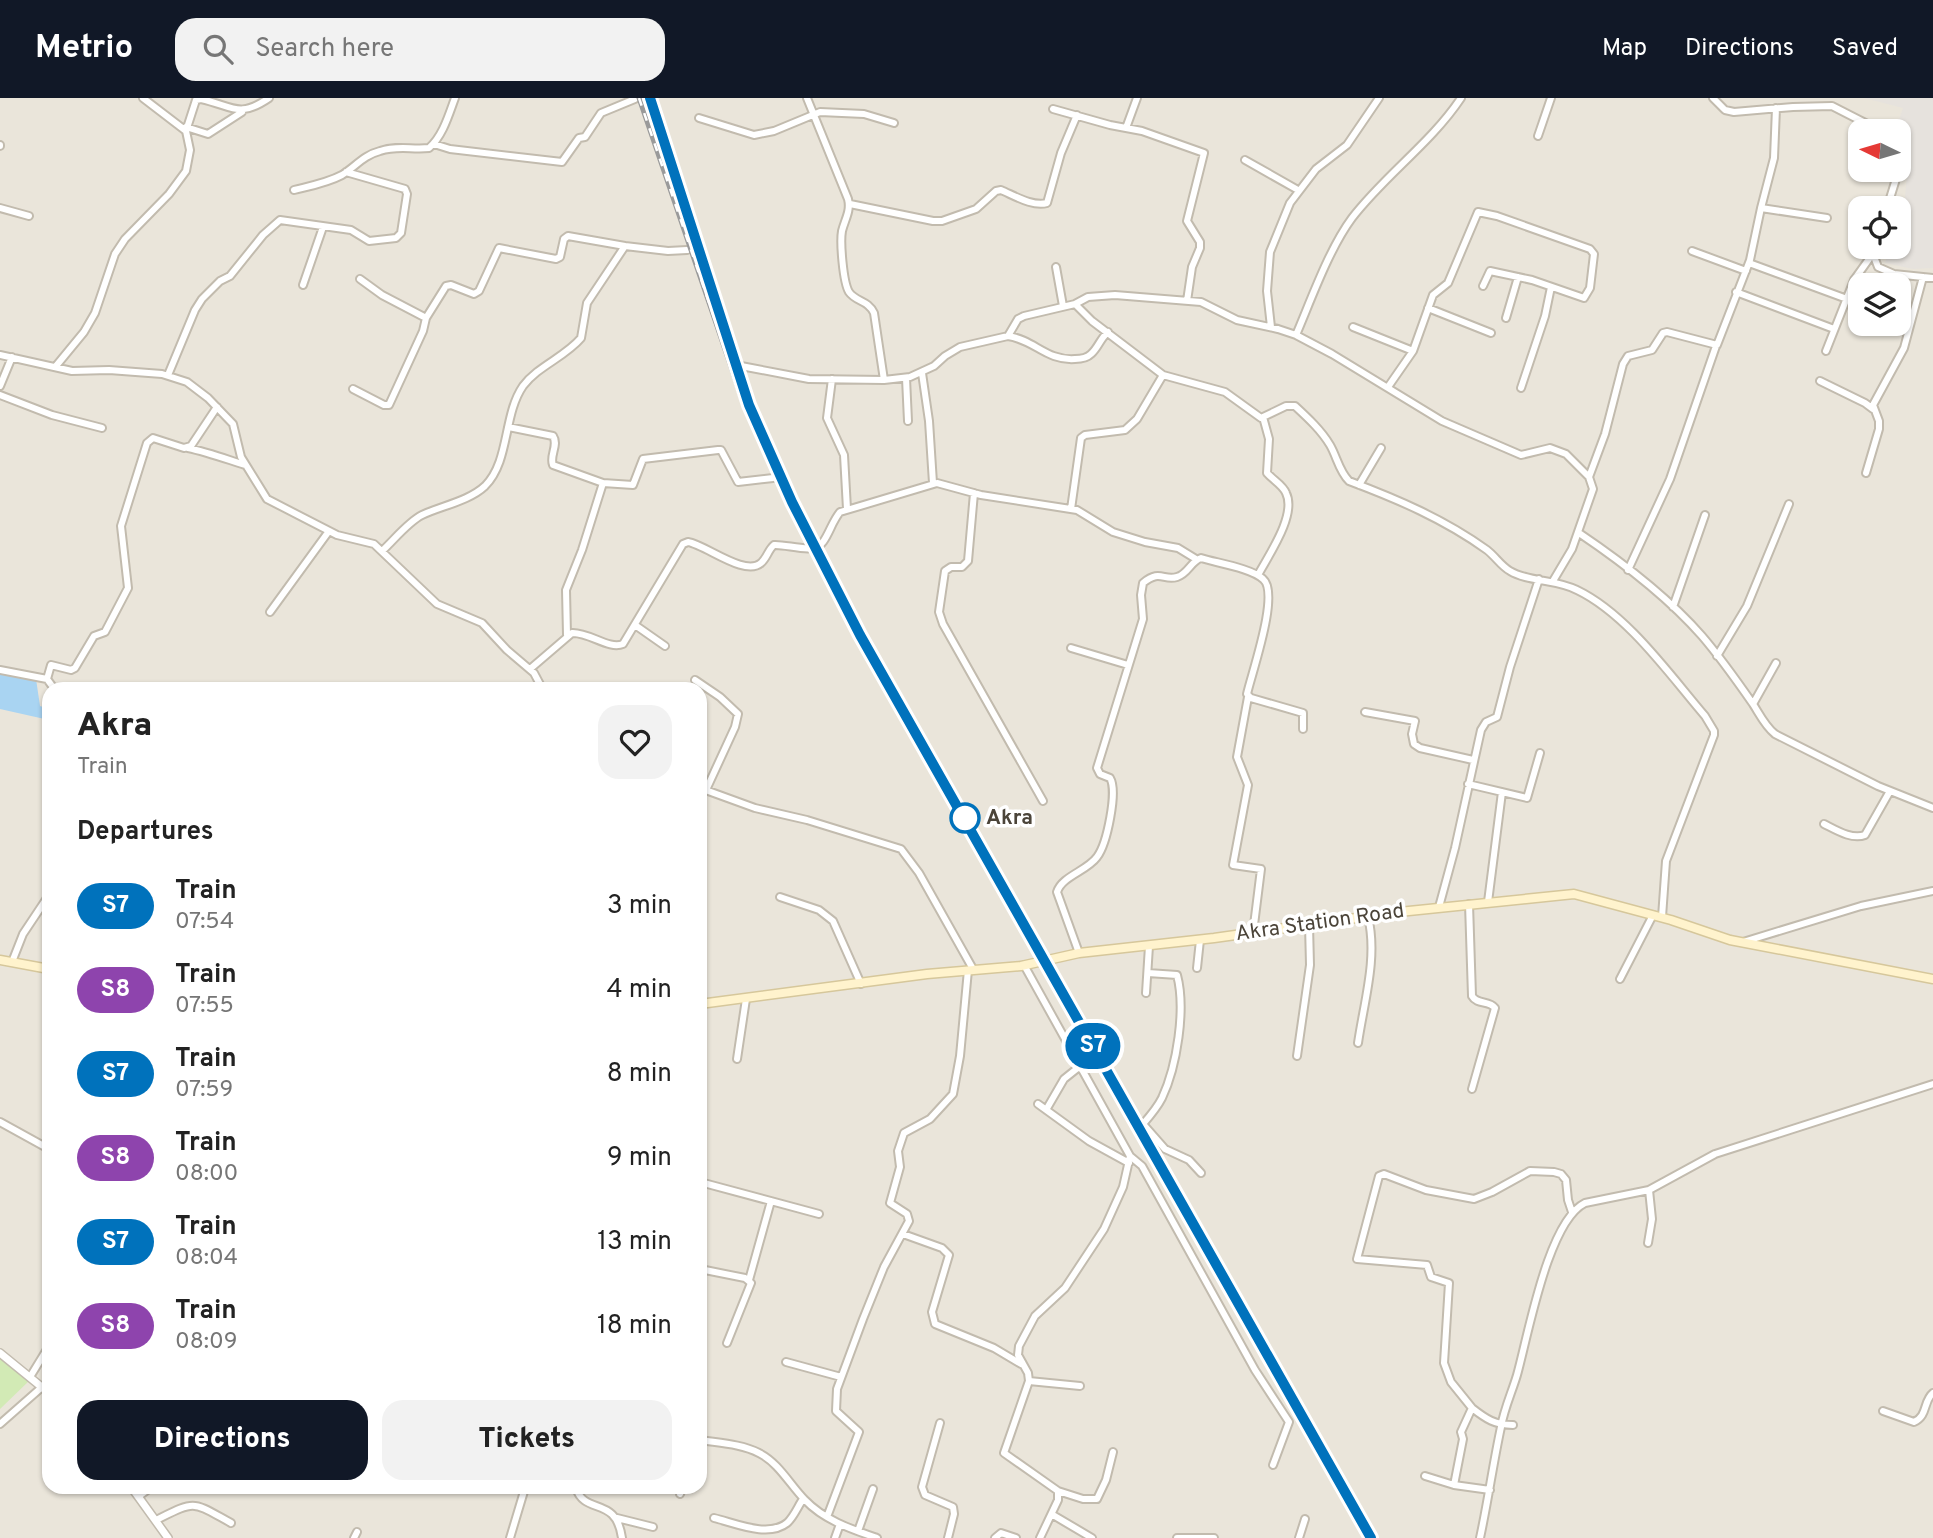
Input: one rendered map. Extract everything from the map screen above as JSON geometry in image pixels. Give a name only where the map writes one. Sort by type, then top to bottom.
[{"type":"main road","name":"Akra Station Road","points":[[707,1003],[1024,965],[1079,953],[1200,940],[1439,907],[1574,894],[1658,916],[1741,943],[1933,979]]},
{"type":"main road","points":[[0,960],[42,968]]},
{"type":"street","points":[[143,98],[186,129],[208,134],[269,98]]},
{"type":"street","points":[[294,190],[323,183],[346,172],[364,158],[383,150],[410,146],[426,149],[434,144],[455,98]]},
{"type":"street","points":[[807,98],[850,204],[842,237],[848,287],[852,295],[869,304],[874,313],[884,380]]},
{"type":"street","points":[[1126,128],[1136,98]]},
{"type":"street","points":[[1271,327],[1267,291],[1270,252],[1290,203],[1298,190],[1329,157],[1347,145],[1379,98]]},
{"type":"street","points":[[1296,335],[1319,281],[1351,220],[1382,184],[1439,127],[1461,98]]},
{"type":"street","points":[[1538,136],[1551,98]]},
{"type":"street","points":[[1713,98],[1725,110],[1734,112],[1832,106],[1857,119]]},
{"type":"street","points":[[56,366],[84,332],[95,313],[120,246],[169,194],[186,171],[190,150],[186,129],[196,99],[244,111]]},
{"type":"street","points":[[434,144],[450,149],[562,162],[579,138],[585,137],[601,113],[635,99]]},
{"type":"street","points":[[1053,108],[1171,140],[1204,153],[1187,221],[1200,242],[1200,248],[1192,267],[1187,301]]},
{"type":"street","points":[[1628,570],[1670,479],[1716,346],[1747,267],[1774,158],[1776,108]]},
{"type":"street","points":[[699,118],[754,135],[774,131],[813,113],[847,112],[894,123]]},
{"type":"street","points":[[850,204],[933,221],[970,212],[1001,190],[1037,205],[1044,205],[1047,203],[1061,153],[1077,116]]},
{"type":"street","points":[[1245,160],[1298,190]]},
{"type":"street","points":[[168,375],[202,299],[211,288],[230,276],[263,235],[280,220],[351,230],[369,241],[396,238],[401,233],[407,194],[405,189],[346,172]]},
{"type":"street","points":[[0,208],[29,216]]},
{"type":"street","points":[[1761,208],[1828,218]]},
{"type":"street","points":[[1388,387],[1413,351],[1433,295],[1448,283],[1478,212],[1497,216],[1593,251],[1587,296],[1580,298],[1518,277],[1490,271],[1483,286]]},
{"type":"street","points":[[303,285],[323,227]]},
{"type":"street","points":[[354,389],[389,405],[423,331],[426,318],[448,285],[474,294],[479,291],[499,248],[559,259],[564,239],[568,236],[625,246],[668,251],[687,250]]},
{"type":"street","points":[[382,551],[420,516],[486,484],[500,457],[515,401],[533,376],[580,338],[587,303],[625,246]]},
{"type":"street","points":[[1692,251],[1847,299]]},
{"type":"street","points":[[1826,351],[1854,280],[1868,259]]},
{"type":"street","points":[[1874,259],[1878,267],[1894,274],[1933,278]]},
{"type":"street","points":[[1056,267],[1063,306]]},
{"type":"street","points":[[1506,318],[1518,277]]},
{"type":"street","points":[[1873,409],[1904,348],[1923,277]]},
{"type":"street","points":[[360,279],[382,295],[426,318]]},
{"type":"street","points":[[1521,388],[1551,287]]},
{"type":"street","points":[[1736,292],[1834,329]]},
{"type":"street","points":[[1008,335],[1018,319],[1075,304],[1088,297],[1187,301],[1209,305],[1237,320],[1296,335],[1442,421],[1521,455],[1526,456],[1546,448],[1559,450],[1576,462],[1589,477],[1593,489],[1573,549],[1553,581]]},
{"type":"street","points":[[1075,304],[1092,321],[1163,375],[1225,392],[1256,415],[1263,417],[1286,406],[1296,406],[1331,446],[1343,476],[1349,481],[1402,501],[1443,524],[1488,550],[1511,572],[1553,581],[1592,597],[1622,623],[1705,716],[1714,731],[1666,861],[1658,916],[1620,979]]},
{"type":"street","points":[[1428,308],[1491,333]]},
{"type":"street","points":[[1353,327],[1413,351]]},
{"type":"street","points":[[741,366],[798,377],[884,380],[906,378],[922,373],[961,347],[1008,335],[1023,339],[1050,356],[1062,360],[1086,358],[1108,332]]},
{"type":"street","points":[[1589,477],[1605,434],[1623,364],[1628,356],[1653,350],[1663,333],[1667,332],[1716,346]]},
{"type":"street","points":[[0,355],[72,371],[109,370],[168,375],[197,388],[236,431],[245,465],[267,499],[274,505],[328,531],[365,541],[382,551],[437,604],[482,623],[541,682]]},
{"type":"street","points":[[0,386],[12,358]]},
{"type":"street","points":[[922,373],[929,421],[933,483]]},
{"type":"street","points":[[1071,509],[1081,438],[1085,435],[1125,430],[1137,419],[1163,375]]},
{"type":"street","points":[[906,378],[908,421]]},
{"type":"street","points":[[832,379],[827,418],[844,455],[847,509]]},
{"type":"street","points":[[1820,381],[1866,402],[1873,409],[1879,421],[1879,429],[1866,473]]},
{"type":"street","points":[[0,395],[51,415],[102,428]]},
{"type":"street","points":[[188,448],[217,407]]},
{"type":"street","points":[[1258,575],[1289,510],[1285,489],[1267,473],[1269,439],[1263,417]]},
{"type":"street","points":[[508,426],[553,436],[556,442],[551,460],[553,465],[603,483],[633,485],[643,459],[718,450],[721,450],[738,482],[773,478]]},
{"type":"street","points":[[47,679],[51,665],[71,670],[75,668],[94,636],[105,632],[126,593],[128,578],[121,526],[147,443],[153,438],[201,449],[206,454],[245,465]]},
{"type":"street","points":[[1359,485],[1381,448]]},
{"type":"street","points":[[567,635],[566,590],[603,483]]},
{"type":"street","points":[[530,669],[567,635],[588,635],[618,647],[623,644],[683,544],[692,542],[741,566],[751,568],[763,562],[774,545],[816,548],[823,544],[833,520],[840,512],[933,483],[974,493],[1077,510],[1113,533],[1178,548],[1196,559],[1201,558],[1258,575],[1268,586],[1269,600],[1255,658],[1237,757],[1248,785],[1233,865],[1261,869],[1253,933]]},
{"type":"street","points":[[974,493],[968,561],[962,567],[951,567],[945,571],[939,612],[943,624],[1043,801]]},
{"type":"street","points":[[1717,656],[1747,606],[1789,504]]},
{"type":"street","points":[[1673,607],[1705,514]]},
{"type":"street","points":[[270,612],[328,531]]},
{"type":"street","points":[[1579,533],[1673,607],[1702,636],[1774,734],[1890,791],[1933,808]]},
{"type":"street","points":[[1079,953],[1057,892],[1060,885],[1096,859],[1108,830],[1113,786],[1110,778],[1100,774],[1097,768],[1143,619],[1143,583],[1156,575],[1181,575],[1196,559]]},
{"type":"street","points":[[1439,907],[1483,725],[1497,717],[1510,667],[1539,579]]},
{"type":"street","points":[[635,625],[665,646]]},
{"type":"street","points":[[1071,648],[1128,665]]},
{"type":"street","points":[[1753,704],[1776,663]]},
{"type":"street","points":[[0,670],[47,679],[49,682]]},
{"type":"street","points":[[707,688],[738,714],[707,781]]},
{"type":"street","points":[[1248,697],[1303,713],[1303,729]]},
{"type":"street","points":[[1365,712],[1416,721],[1412,734],[1414,744],[1420,748],[1473,760]]},
{"type":"street","points":[[1468,784],[1527,798],[1541,753]]},
{"type":"street","points":[[1824,824],[1850,836],[1865,835],[1890,791]]},
{"type":"street","points":[[1488,902],[1502,792]]},
{"type":"street","points":[[707,793],[901,849],[919,873],[970,970],[953,1094],[930,1119],[904,1133],[898,1151],[901,1167],[890,1203],[909,1217],[884,1267],[837,1389],[836,1411],[859,1432],[827,1517]]},
{"type":"street","points":[[1741,943],[1861,906],[1933,891]]},
{"type":"street","points":[[780,897],[820,910],[833,921],[862,984]]},
{"type":"street","points":[[12,962],[31,918],[42,904]]},
{"type":"street","points":[[1469,904],[1472,996],[1476,1001],[1490,1003],[1495,1008],[1472,1089]]},
{"type":"street","points":[[1359,1043],[1372,952],[1372,933],[1368,917]]},
{"type":"street","points":[[1297,1056],[1310,965],[1309,925]]},
{"type":"street","points":[[1196,968],[1200,940]]},
{"type":"street","points":[[1146,993],[1149,946]]},
{"type":"street","points":[[1024,965],[1130,1160],[1123,1187],[1104,1229],[1065,1288],[1038,1312],[1018,1350],[1030,1381],[1004,1453],[1058,1491],[1083,1499],[1097,1499],[1106,1480],[1113,1452]]},
{"type":"street","points":[[1147,973],[1177,975],[1180,1018],[1169,1078],[1156,1108],[1143,1124],[1165,1149],[1189,1160],[1201,1173]]},
{"type":"street","points":[[737,1059],[746,999]]},
{"type":"street","points":[[1046,1110],[1064,1079],[1079,1066],[1085,1041]]},
{"type":"street","points":[[1480,1538],[1501,1425],[1538,1289],[1572,1212],[1585,1203],[1649,1191],[1714,1154],[1933,1084]]},
{"type":"street","points":[[1038,1104],[1089,1141],[1142,1166],[1255,1370],[1289,1422],[1273,1465]]},
{"type":"street","points":[[0,1122],[42,1145]]},
{"type":"street","points":[[1513,1425],[1489,1421],[1472,1408],[1451,1382],[1444,1363],[1449,1283],[1431,1277],[1427,1265],[1357,1259],[1379,1176],[1384,1174],[1426,1190],[1474,1199],[1530,1171],[1554,1172],[1562,1174],[1566,1180],[1572,1212]]},
{"type":"street","points":[[707,1184],[819,1214]]},
{"type":"street","points":[[1648,1243],[1652,1219],[1649,1191]]},
{"type":"street","points":[[727,1343],[752,1287],[749,1280],[771,1201]]},
{"type":"street","points":[[902,1234],[942,1248],[949,1255],[932,1312],[935,1324],[939,1328],[995,1348],[1023,1365]]},
{"type":"street","points":[[707,1271],[749,1280]]},
{"type":"street","points":[[0,1353],[42,1387],[0,1424]]},
{"type":"street","points":[[30,1377],[42,1357]]},
{"type":"street","points":[[786,1362],[841,1377]]},
{"type":"street","points":[[1030,1381],[1080,1386]]},
{"type":"street","points":[[1883,1411],[1914,1422],[1923,1415],[1929,1396],[1933,1393]]},
{"type":"street","points":[[1454,1485],[1464,1439],[1461,1432],[1472,1408]]},
{"type":"street","points":[[940,1423],[922,1487],[925,1495],[953,1507],[947,1538]]},
{"type":"street","points":[[707,1441],[762,1454],[774,1464],[803,1499],[827,1517],[877,1538]]},
{"type":"street","points":[[1425,1476],[1454,1485],[1490,1490]]},
{"type":"street","points":[[858,1531],[873,1489]]},
{"type":"street","points":[[1040,1538],[1053,1515],[1058,1491]]},
{"type":"street","points":[[142,1494],[139,1496],[168,1538]]},
{"type":"street","points":[[510,1538],[522,1494]]},
{"type":"street","points":[[579,1494],[617,1518],[653,1527]]},
{"type":"street","points":[[714,1518],[759,1530],[779,1527],[789,1520],[803,1499]]},
{"type":"street","points":[[156,1520],[194,1504],[231,1523]]},
{"type":"street","points":[[1053,1515],[1093,1538]]},
{"type":"street","points":[[617,1518],[622,1538]]},
{"type":"street","points":[[1299,1538],[1305,1520]]},
{"type":"street","points":[[835,1538],[840,1524]]},
{"type":"street","points":[[995,1538],[1001,1534],[1016,1538]]},
{"type":"street","points":[[1177,1538],[1214,1538]]},
{"type":"shaded area","points":[[0,98],[1933,98],[1933,1538],[0,1538]]},
{"type":"shaded area","points":[[1864,98],[1933,98],[1933,268],[1913,269],[1885,263],[1886,259],[1911,259],[1911,196],[1905,196],[1906,182],[1911,182],[1911,119],[1899,119],[1903,108]]},
{"type":"green space","points":[[0,1351],[31,1379],[0,1409]]},
{"type":"water","points":[[0,673],[36,679],[42,718],[0,709]]},
{"type":"railway","points":[[639,98],[744,405],[787,502],[855,635],[1366,1538]]},
{"type":"train","name":"S7","points":[[650,98],[749,405],[792,502],[860,635],[1371,1538]]},
{"type":"place","name":"Akra","points":[[965,818]]}]
